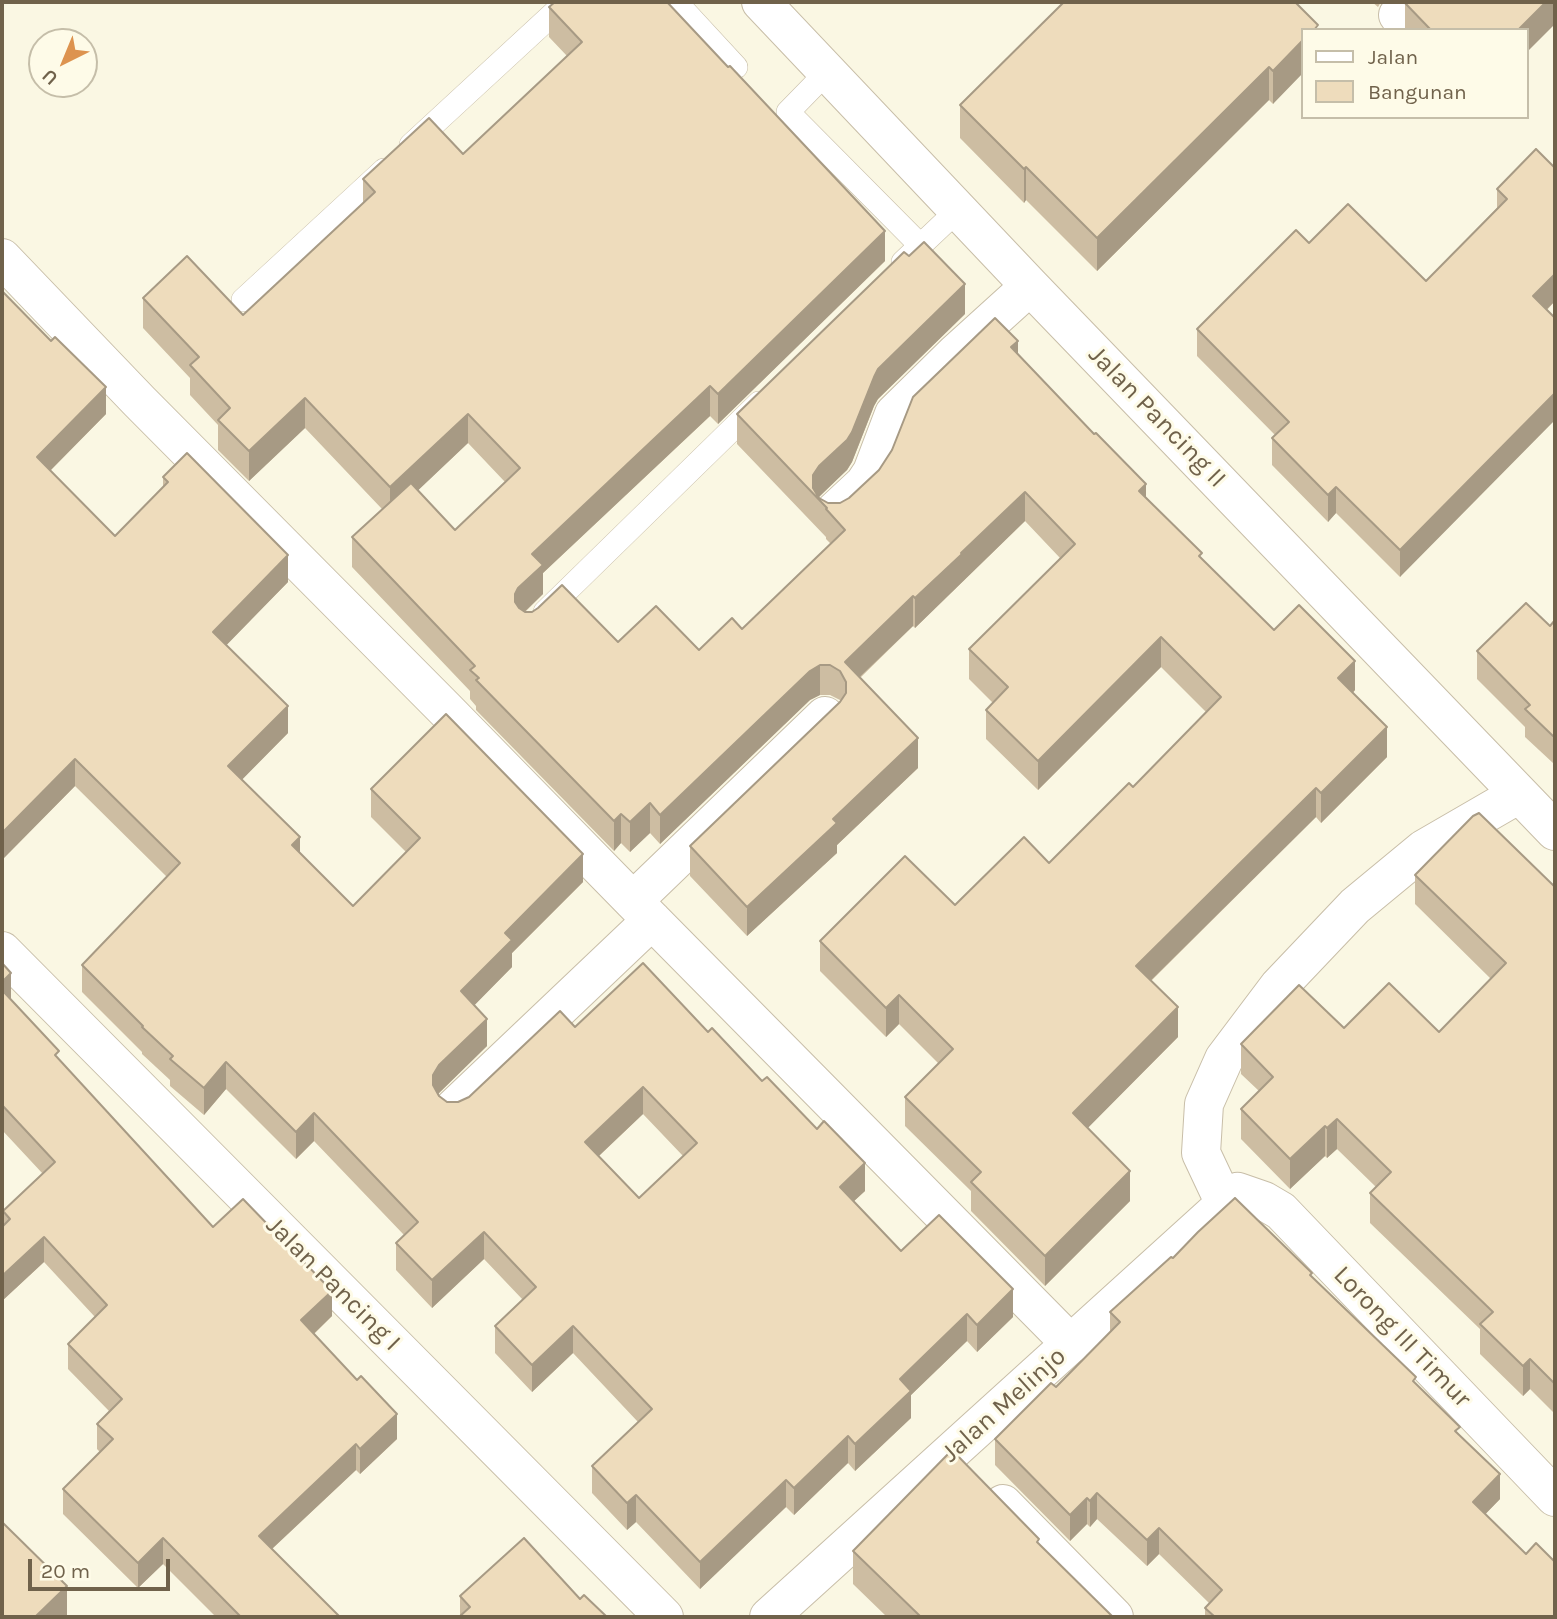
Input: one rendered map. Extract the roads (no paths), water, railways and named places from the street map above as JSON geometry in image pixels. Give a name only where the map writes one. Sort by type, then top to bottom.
[{"type":"street","name":"Jalan Pancing II","points":[[761,2],[1555,831]]},
{"type":"street","points":[[2,258],[139,401],[1071,1344]]},
{"type":"street","points":[[834,512],[864,484],[872,472],[894,414],[1031,286]]},
{"type":"street","points":[[454,1108],[825,716]]},
{"type":"street","points":[[1232,1198],[1201,1153],[1204,1104],[1224,1059],[1279,986],[1355,906],[1424,849],[1519,794]]},
{"type":"street","name":"Jalan Pancing I","points":[[2,951],[664,1617]]},
{"type":"street","name":"Jalan Melinjo","points":[[769,1617],[968,1468],[1071,1344],[1232,1198]]},
{"type":"street","name":"Lorong III Timur","points":[[1232,1198],[1264,1201],[1282,1211],[1555,1497]]},
{"type":"street","points":[[968,1468],[1114,1617]]},
{"type":"lane","points":[[243,300],[566,2]]},
{"type":"lane","points":[[676,2],[736,67]]},
{"type":"lane","points":[[827,72],[788,112],[920,246]]},
{"type":"lane","points":[[891,274],[959,209]]},
{"type":"lane","points":[[528,628],[773,389]]}]
